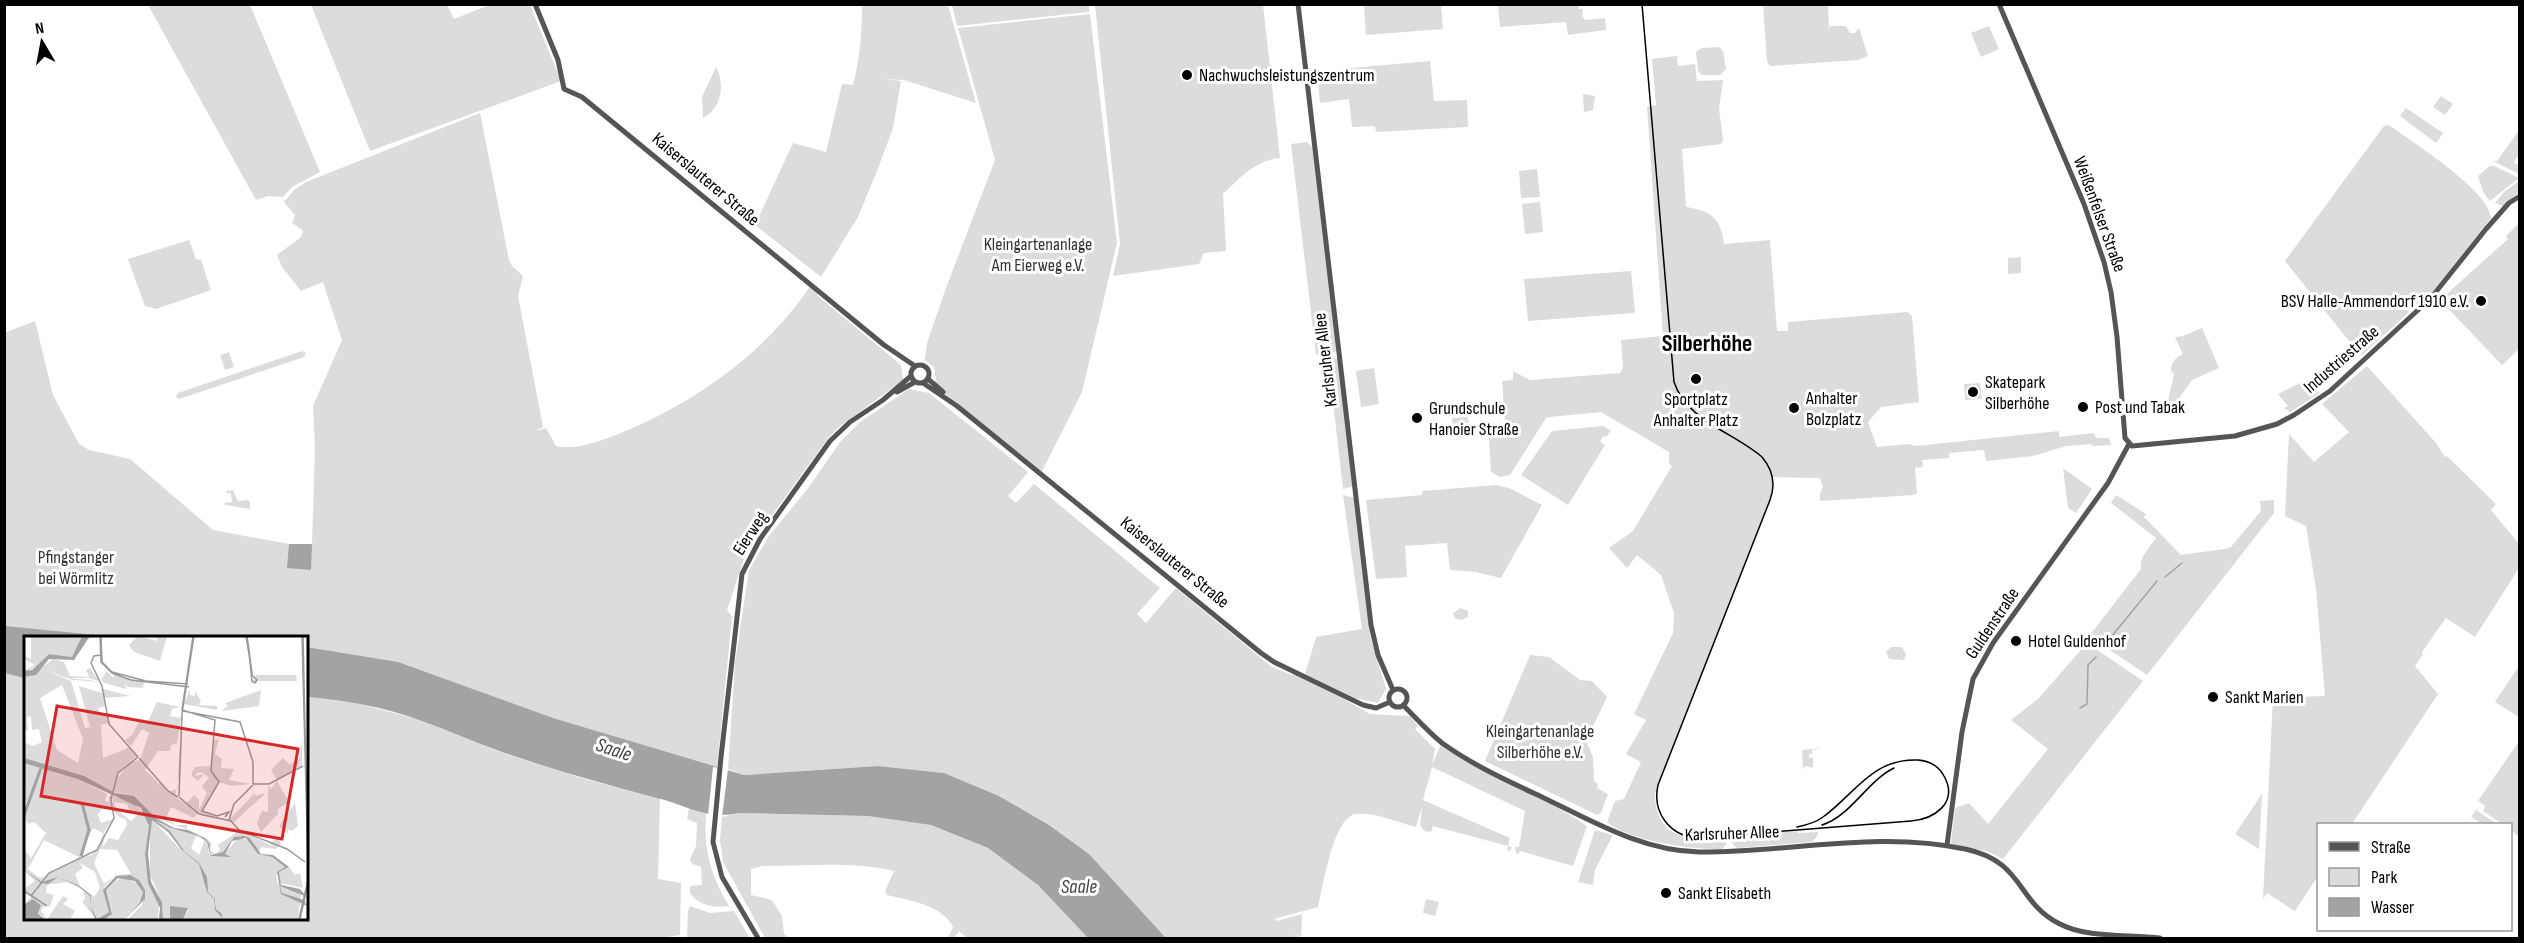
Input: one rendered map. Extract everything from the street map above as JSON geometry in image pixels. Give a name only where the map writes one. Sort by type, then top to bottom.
[{"type":"street","name":"Kaiserslauterer Straße","points":[[535,4],[558,60],[564,89],[582,96],[896,354],[915,366]]},
{"type":"street","name":"Karlsruher Allee","points":[[1296,4],[1300,22],[1371,625],[1378,655],[1393,690]]},
{"type":"street","name":"Weißenfelser Straße","points":[[1999,4],[2084,204],[2104,262],[2113,303],[2125,438],[2129,444]]},
{"type":"street","name":"Industriestraße","points":[[2129,444],[2142,447],[2225,438],[2266,428],[2294,415],[2335,386],[2431,298],[2486,229],[2510,203],[2520,196]]},
{"type":"street","name":"Kaiserslauterer Straße","points":[[896,354],[911,374]]},
{"type":"street","points":[[915,366],[926,367],[929,372],[928,379],[923,383],[915,382],[911,374],[915,366]]},
{"type":"street","name":"Eierweg","points":[[883,400],[911,374]]},
{"type":"street","name":"Kaiserslauterer Straße","points":[[928,379],[957,406],[1274,662],[1363,705],[1376,708],[1390,702]]},
{"type":"street","name":"Eierweg","points":[[758,939],[718,867],[714,854],[713,826],[740,585],[747,563],[760,539],[830,441],[850,422],[915,382]]},
{"type":"street","name":"Kaiserslauterer Straße","points":[[923,383],[957,406]]},
{"type":"street","name":"Guldenstraße","points":[[1947,845],[1962,732],[1973,679],[1993,643],[2112,477],[2129,444]]},
{"type":"street","points":[[1399,689],[1404,692],[1406,700],[1403,705],[1398,707],[1390,702],[1390,694],[1393,690],[1399,689]]},
{"type":"street","name":"Karlsruher Allee","points":[[1403,705],[1434,736],[1470,761],[1619,834],[1648,844],[1696,852],[1869,840],[1904,840],[1947,845],[1975,851],[1996,860],[2014,875],[2042,912],[2069,928],[2160,939]]},
{"type":"green space","points":[[148,5],[250,5],[320,172],[292,187],[283,197],[268,196],[256,200]]},
{"type":"green space","points":[[311,5],[447,5],[454,19],[489,5],[530,5],[561,81],[370,151]]},
{"type":"green space","points":[[862,5],[948,5],[976,103],[904,80],[883,79],[901,81],[893,128],[858,217],[821,277],[755,225],[793,143],[826,152],[842,84],[853,85],[860,45]]},
{"type":"green space","points":[[952,5],[1089,5],[1089,12],[957,26]]},
{"type":"green space","name":"Nachwuchsleistungszentrum","points":[[1095,5],[1263,5],[1280,158],[1271,159],[1256,166],[1223,194],[1226,251],[1204,253],[1199,264],[1113,276],[1120,244]]},
{"type":"green space","points":[[1364,5],[1441,5],[1443,29],[1366,35]]},
{"type":"green space","points":[[1498,5],[1579,5],[1579,9],[1583,9],[1582,16],[1585,20],[1605,18],[1606,30],[1568,35],[1566,22],[1500,27]]},
{"type":"green space","points":[[1763,5],[1828,5],[1829,30],[1830,26],[1846,26],[1850,33],[1855,33],[1859,28],[1868,56],[1858,60],[1770,66],[1767,61]]},
{"type":"green space","name":"Kleingartenanlage Am Eierweg e.V.","points":[[1090,14],[1117,243],[1082,392],[1041,473],[957,406],[933,383],[936,380],[934,367],[925,360],[927,343],[946,288],[995,160],[958,28]]},
{"type":"green space","points":[[1989,26],[1999,49],[1981,57],[1971,33]]},
{"type":"green space","points":[[1719,47],[1723,51],[1726,69],[1720,75],[1701,75],[1698,70],[1696,52],[1702,48]]},
{"type":"green space","points":[[1677,56],[1678,66],[1695,64],[1697,81],[1723,80],[1719,109],[1723,140],[1721,144],[1682,149],[1686,207],[1702,211],[1713,217],[1723,235],[1724,244],[1770,240],[1777,331],[1788,331],[1788,322],[1907,312],[1912,316],[1919,402],[1881,407],[1868,422],[1877,447],[1909,444],[1916,446],[2059,431],[2059,437],[2094,433],[2096,438],[2109,438],[2111,445],[2066,446],[2033,456],[1986,461],[1984,450],[1949,453],[1949,458],[1922,460],[1923,467],[1915,468],[1917,493],[1914,495],[1820,501],[1823,487],[1820,478],[1772,477],[1770,500],[1655,793],[1661,820],[1668,828],[1687,837],[1726,837],[1726,845],[1722,849],[1662,843],[1630,834],[1607,822],[1615,801],[1624,799],[1641,762],[1626,754],[1646,720],[1634,714],[1673,633],[1674,613],[1661,575],[1637,555],[1627,568],[1609,548],[1633,531],[1672,466],[1669,463],[1669,452],[1601,412],[1550,417],[1546,418],[1510,475],[1500,477],[1491,472],[1488,424],[1505,422],[1502,381],[1513,380],[1513,371],[1530,380],[1620,373],[1623,368],[1621,340],[1663,336],[1647,107],[1656,105],[1652,59]]},
{"type":"green space","points":[[1430,61],[1434,101],[1467,100],[1468,127],[1376,132],[1375,126],[1352,127],[1349,99],[1320,103],[1317,71]]},
{"type":"green space","points":[[716,67],[721,88],[720,95],[714,108],[703,118],[702,97]]},
{"type":"green space","points":[[1583,94],[1595,96],[1593,110],[1584,112]]},
{"type":"green space","points":[[2441,96],[2453,104],[2445,115],[2433,107]]},
{"type":"green space","points":[[2406,108],[2443,133],[2436,143],[2400,116]]},
{"type":"green space","name":"Pfingstanger bei Wörmlitz","points":[[480,113],[509,260],[523,276],[518,296],[543,427],[535,431],[546,428],[556,446],[579,446],[611,437],[646,422],[700,392],[726,374],[772,333],[811,285],[819,297],[901,365],[903,380],[839,427],[828,438],[747,550],[727,610],[732,617],[717,768],[556,719],[308,687],[308,636],[24,636],[24,919],[308,919],[308,697],[344,700],[421,720],[497,751],[588,780],[660,798],[658,879],[681,883],[680,935],[661,938],[5,938],[4,333],[35,321],[53,395],[79,444],[89,450],[130,459],[213,530],[289,544],[312,544],[315,447],[313,406],[342,340],[323,282],[301,291],[282,267],[277,255],[301,237],[303,230],[292,223],[295,215],[284,202],[294,190],[306,182]]},
{"type":"green space","points":[[2389,125],[2464,181],[2487,207],[2491,218],[2426,300],[2414,310],[2407,303],[2404,306],[2409,312],[2361,356],[2285,261],[2384,126]]},
{"type":"green space","points":[[2519,130],[2519,154],[2514,162],[2519,166],[2519,174],[2493,161],[2497,161]]},
{"type":"green space","points":[[1307,142],[1313,148],[1337,349],[1335,352],[1316,355],[1291,144]]},
{"type":"green space","points":[[2490,166],[2519,178],[2490,201],[2483,192],[2478,176]]},
{"type":"green space","points":[[1537,169],[1540,197],[1521,198],[1519,171]]},
{"type":"green space","points":[[2519,181],[2519,192],[2503,206],[2495,203],[2505,191]]},
{"type":"green space","points":[[1540,202],[1543,232],[1525,234],[1522,204]]},
{"type":"green space","name":"BSV Halle-Ammendorf 1910 e.V.","points":[[2519,223],[2519,349],[2502,365],[2440,300],[2508,239],[2506,236]]},
{"type":"green space","points":[[189,240],[196,259],[201,260],[211,290],[156,309],[145,306],[128,259]]},
{"type":"green space","points":[[2021,257],[2021,273],[2008,274],[2008,258]]},
{"type":"green space","points":[[1631,271],[1635,313],[1528,321],[1524,279]]},
{"type":"green space","points":[[2202,328],[2219,368],[2192,380],[2168,414],[2165,414],[2174,374],[2171,371],[2172,365],[2183,354],[2175,337]]},
{"type":"green space","points":[[302,351],[306,353],[304,357],[179,399],[176,397],[178,393]]},
{"type":"green space","points":[[229,352],[234,367],[225,370],[220,355]]},
{"type":"green space","points":[[1328,358],[1340,359],[1355,486],[1343,489]]},
{"type":"green space","points":[[2367,366],[2436,443],[2445,457],[2447,456],[2496,504],[2491,510],[2519,544],[2519,568],[2475,637],[2446,618],[2422,652],[2415,666],[2438,694],[2353,823],[2317,823],[2317,878],[2295,911],[2267,893],[2263,899],[2273,698],[2325,696],[2316,589],[2306,526],[2285,516],[2289,434],[2314,462],[2349,432],[2322,404]]},
{"type":"green space","points":[[1374,368],[1379,404],[1361,407],[1356,371]]},
{"type":"green space","points":[[2304,381],[2320,393],[2290,412],[2284,408],[2288,406],[2278,394]]},
{"type":"green space","name":"Skatepark Silberhöhe","points":[[1980,383],[1982,399],[1965,400],[1964,384]]},
{"type":"green space","points":[[909,389],[929,393],[1028,472],[1008,496],[1016,503],[1034,484],[1160,588],[1137,614],[1146,623],[1176,588],[1272,667],[1292,675],[1298,673],[1370,714],[1410,716],[1418,726],[1415,729],[1435,749],[1432,765],[1442,742],[1460,755],[1535,793],[1587,826],[1573,866],[1520,851],[1519,854],[1516,853],[1515,847],[1519,847],[1525,811],[1432,767],[1423,800],[1510,838],[1508,846],[1433,826],[1431,832],[1424,831],[1420,825],[1422,806],[1416,827],[1367,814],[1353,815],[1346,820],[1334,841],[1318,907],[1274,919],[1277,921],[1302,914],[1301,937],[1289,929],[1301,938],[1166,938],[1089,854],[1049,825],[999,796],[944,773],[878,766],[744,775],[728,769],[735,663],[749,570],[769,536],[809,487],[840,442],[860,422]]},
{"type":"green space","points":[[1468,417],[1468,427],[1453,428],[1452,418]]},
{"type":"green space","points":[[1603,426],[1611,431],[1606,437],[1603,436],[1600,442],[1605,445],[1568,505],[1521,475],[1552,431]]},
{"type":"green space","points":[[2063,468],[2092,489],[2076,513],[2068,508]]},
{"type":"green space","points":[[1496,485],[1509,488],[1542,505],[1501,578],[1475,572],[1450,570],[1447,543],[1405,546],[1407,577],[1376,579],[1366,500],[1422,495],[1423,491]]},
{"type":"green space","points":[[233,490],[238,501],[248,500],[250,509],[225,505],[224,503],[232,502],[231,493],[226,491]]},
{"type":"green space","points":[[1343,495],[1355,498],[1371,639],[1386,689],[1378,703],[1355,698],[1305,674],[1316,637],[1362,629]]},
{"type":"green space","points":[[2116,495],[2146,514],[2144,517],[2181,555],[2230,548],[2261,511],[2260,501],[2274,500],[2274,513],[2147,675],[2089,636],[2141,569],[2143,556],[2156,538],[2111,503]]},
{"type":"green space","points":[[1460,608],[1468,611],[1468,617],[1461,620],[1455,618],[1453,614]]},
{"type":"green space","points":[[2087,643],[2143,681],[2003,859],[1989,852],[1951,844],[1955,808],[1969,803],[1988,824],[2048,749],[2011,720],[2038,699]]},
{"type":"green space","points":[[1891,647],[1902,647],[1906,655],[1904,660],[1889,659],[1886,652]]},
{"type":"green space","name":"Kleingartenanlage Silberhöhe e.V.","points":[[1530,655],[1549,657],[1580,680],[1592,681],[1607,697],[1586,741],[1593,757],[1594,781],[1598,784],[1597,788],[1608,794],[1601,813],[1597,815],[1485,761]]},
{"type":"green space","points":[[2519,666],[2519,717],[2495,702]]},
{"type":"green space","points":[[2519,741],[2519,837],[2512,831],[2512,823],[2501,823],[2483,811],[2485,806],[2478,801]]},
{"type":"green space","points":[[1822,748],[1812,750],[1812,754],[1809,754],[1809,758],[1813,757],[1813,768],[1806,766],[1803,769],[1802,750]]},
{"type":"green space","points":[[2262,794],[2259,849],[2235,834]]},
{"type":"green space","points":[[689,808],[706,814],[707,851],[717,884],[729,906],[708,905],[698,901],[690,893],[690,886],[702,885],[701,867],[692,864],[690,859],[696,846],[697,823],[687,819]]},
{"type":"green space","points":[[2476,810],[2496,823],[2481,823],[2471,817]]},
{"type":"green space","points":[[740,813],[869,816],[931,825],[988,848],[1038,885],[1088,938],[967,938],[959,931],[954,938],[948,938],[953,927],[941,913],[924,905],[887,895],[885,891],[894,871],[862,866],[829,865],[762,866],[751,869],[751,895],[772,900],[782,916],[784,934],[789,938],[765,938],[723,862],[720,840],[722,817]]},
{"type":"green space","points":[[1595,830],[1613,835],[1595,870],[1593,885],[1578,882]]},
{"type":"green space","points":[[1798,831],[1798,833],[1818,832],[1818,835],[1812,842],[1738,848],[1731,839],[1731,837]]},
{"type":"green space","points":[[1426,899],[1439,902],[1435,916],[1423,913]]},
{"type":"green space","points":[[690,906],[710,913],[734,911],[750,938],[687,937]]},
{"type":"water","points":[[289,544],[312,544],[311,570],[287,568]]},
{"type":"water","points":[[5,626],[106,636],[24,636],[24,678],[5,673]]},
{"type":"water","name":"Saale","points":[[308,647],[398,662],[553,718],[744,775],[878,766],[944,773],[999,796],[1049,825],[1089,854],[1166,938],[1088,938],[1038,885],[988,848],[931,825],[868,816],[740,813],[717,815],[697,811],[538,764],[393,712],[350,702],[308,697]]},
{"type":"pier","points":[[713,767],[728,769],[722,817],[708,815]]},
{"type":"waterway","points":[[2165,577],[2182,563]]},
{"type":"waterway","points":[[2107,642],[2157,581]]},
{"type":"waterway","points":[[2080,708],[2087,704],[2088,665],[2096,657]]},
{"type":"tram line","points":[[1642,4],[1674,382],[1689,407],[1712,425],[1762,457],[1769,467],[1773,483],[1770,500],[1658,785],[1660,813],[1678,832],[1696,838],[1911,821],[1928,817],[1942,808],[1946,802],[1948,786],[1942,772],[1933,765],[1918,760],[1902,761],[1876,771],[1820,819],[1797,827]]},
{"type":"tram line","points":[[1822,825],[1842,814],[1875,781],[1894,768]]},
{"type":"place","name":"Nachwuchsleistungszentrum","points":[[1187,75]]},
{"type":"place","name":"BSV Halle-Ammendorf 1910 e.V.","points":[[2481,301]]},
{"type":"place","name":"Sportplatz Anhalter Platz","points":[[1696,379]]},
{"type":"place","name":"Skatepark Silberhöhe","points":[[1973,392]]},
{"type":"place","name":"Post und Tabak","points":[[2083,407]]},
{"type":"place","name":"Anhalter Bolzplatz","points":[[1794,408]]},
{"type":"place","name":"Grundschule Hanoier Straße","points":[[1417,418]]},
{"type":"place","name":"Hotel Guldenhof","points":[[2016,641]]},
{"type":"place","name":"Sankt Marien","points":[[2213,697]]},
{"type":"place","name":"Sankt Elisabeth","points":[[1666,893]]},
{"type":"district","name":"Silberhöhe","points":[[1707,343]]}]
